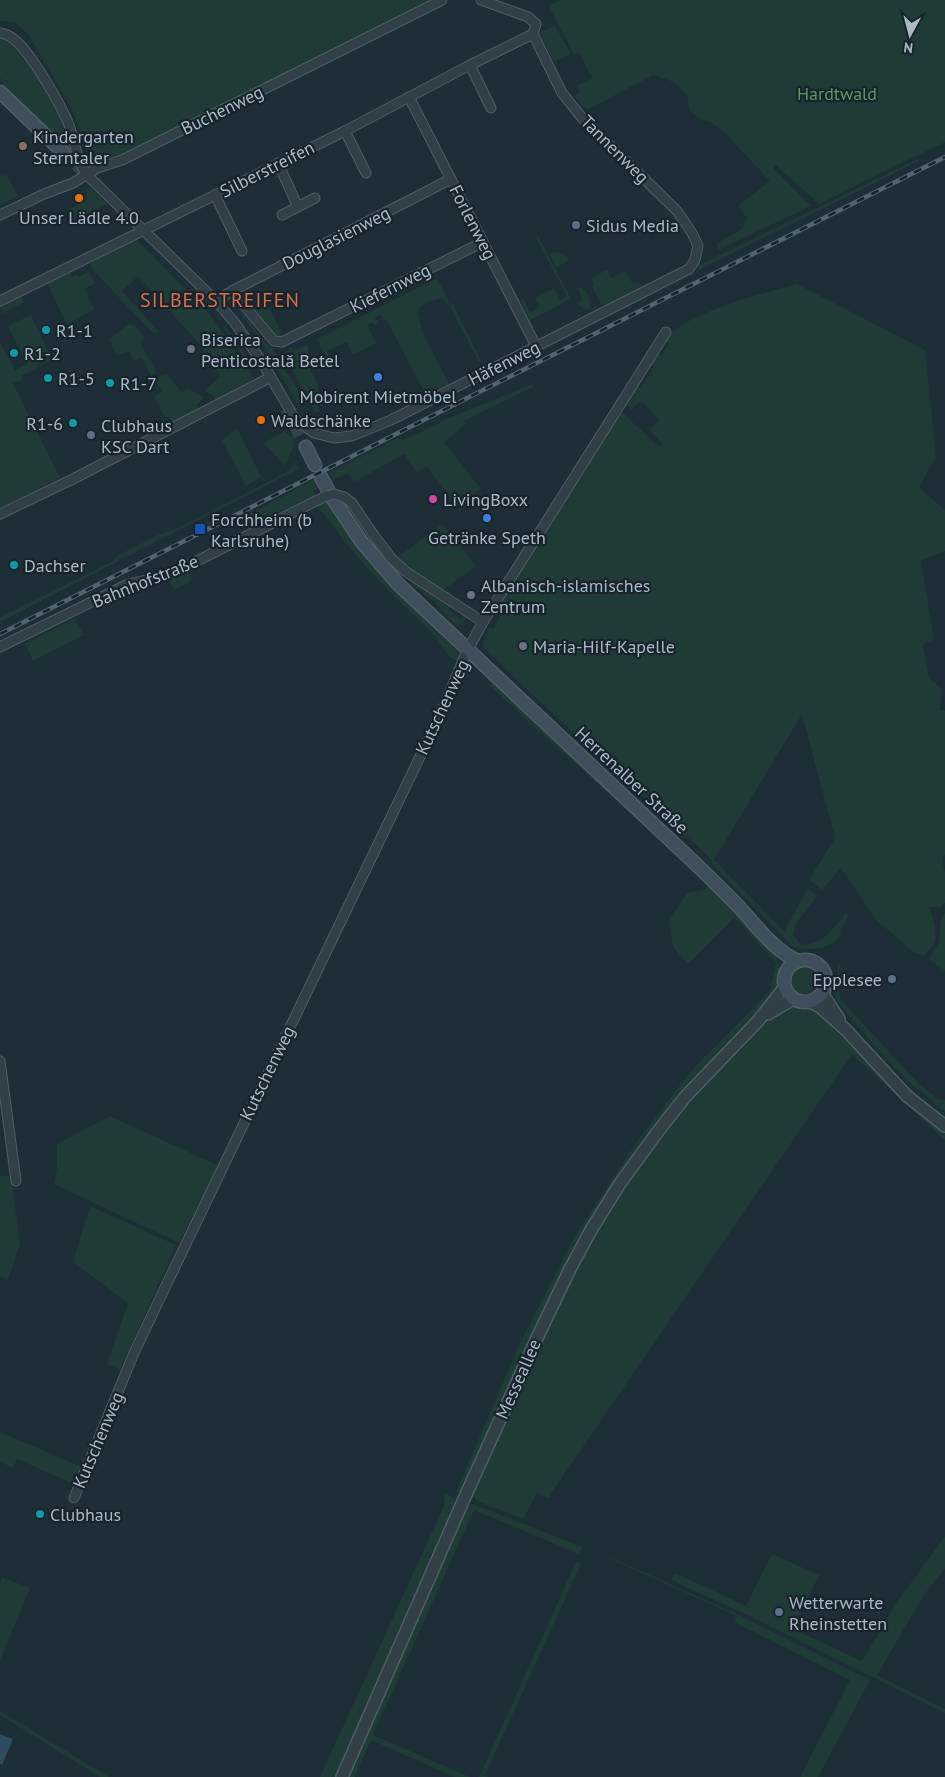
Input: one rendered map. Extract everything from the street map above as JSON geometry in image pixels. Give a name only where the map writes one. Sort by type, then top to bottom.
[{"type":"main road","points":[[0,92],[63,152]]},
{"type":"main road","points":[[306,447],[315,465]]},
{"type":"main road","name":"Herrenalber Straße","points":[[321,477],[361,541],[398,584],[470,646],[700,868],[740,908],[767,939],[790,958],[798,961]]},
{"type":"main road","name":"Herrenalber Straße","points":[[767,939],[786,972]]},
{"type":"main road","points":[[798,961],[812,961],[824,973],[826,983],[822,993],[810,1002],[793,999],[784,988],[786,972],[793,963],[798,961]]},
{"type":"street","name":"Buchenweg","points":[[0,215],[87,175],[97,168],[122,160],[442,0]]},
{"type":"street","name":"Tannenweg","points":[[481,0],[528,17],[536,24],[533,34],[562,93],[584,119],[677,211],[692,233],[698,246],[695,260]]},
{"type":"street","points":[[0,33],[13,38],[23,48],[61,108],[72,133],[81,167],[87,175],[219,300],[271,377],[71,480],[0,514]]},
{"type":"street","name":"Silberstreifen","points":[[0,301],[344,131],[533,34]]},
{"type":"street","points":[[470,65],[491,108]]},
{"type":"street","name":"Forlenweg","points":[[409,97],[536,346]]},
{"type":"street","points":[[344,131],[366,172]]},
{"type":"street","points":[[278,163],[298,207]]},
{"type":"street","name":"Douglasienweg","points":[[219,300],[232,291],[451,179]]},
{"type":"street","points":[[215,194],[242,251]]},
{"type":"street","points":[[282,215],[315,198]]},
{"type":"street","name":"Kiefernweg","points":[[232,291],[274,341],[282,342],[483,242]]},
{"type":"street","name":"Häfenweg","points":[[271,377],[295,419],[305,428],[321,436],[334,438],[352,436],[364,432],[689,269],[695,260]]},
{"type":"street","name":"Kutschenweg","points":[[74,1498],[134,1353],[440,714],[470,646],[483,622],[666,332]]},
{"type":"street","name":"Herrenalber Straße","points":[[333,496],[352,503],[372,534],[405,572],[483,622]]},
{"type":"street","name":"Bahnhofstraße","points":[[0,647],[128,584],[160,577],[195,562],[333,496]]},
{"type":"street","name":"Messeallee","points":[[342,1777],[537,1338],[591,1230],[619,1185],[667,1119],[758,1021],[784,988]]},
{"type":"street","points":[[822,993],[845,1029]]},
{"type":"street","name":"Messeallee","points":[[758,1021],[793,999]]},
{"type":"street","points":[[810,1002],[820,1007],[845,1029],[907,1096],[945,1126]]},
{"type":"street","points":[[0,1061],[14,1167],[17,1176],[16,1181]]},
{"type":"green space","points":[[0,0],[434,0],[121,157],[105,160],[91,150],[85,141],[67,100],[28,34],[14,22],[0,21]]},
{"type":"green space","name":"Hardtwald","points":[[560,0],[945,0],[945,142],[819,204],[776,165],[773,168],[811,206],[718,250],[717,244],[743,228],[747,218],[738,206],[770,181],[724,132],[712,123],[700,119],[690,111],[687,95],[674,82],[653,75],[587,110],[575,96],[580,91],[576,86],[592,78],[579,52],[574,54],[549,6]]},
{"type":"green space","points":[[0,26],[15,32],[32,51],[71,115],[81,150],[94,162],[87,161],[83,156],[25,44],[10,32],[0,28]]},
{"type":"green space","points":[[555,26],[571,54],[554,62],[539,32]]},
{"type":"green space","points":[[0,38],[15,44],[30,64],[61,114],[71,150],[21,104],[4,84],[0,77]]},
{"type":"green space","points":[[918,159],[919,161],[699,270],[697,266]]},
{"type":"green space","points":[[6,174],[18,196],[0,205],[0,177]]},
{"type":"green space","points":[[89,187],[108,204],[74,220],[69,209],[87,199],[86,195],[88,194],[85,189]]},
{"type":"green space","points":[[538,236],[571,299],[527,322],[529,318],[520,299],[523,298],[530,313],[540,307],[535,298],[554,288],[560,300],[567,296],[536,237]]},
{"type":"green space","points":[[137,240],[207,311],[254,379],[216,399],[205,390],[221,376],[200,355],[205,350],[138,276],[122,291],[159,332],[153,333],[91,268],[92,260]]},
{"type":"green space","points":[[555,252],[562,253],[570,260],[556,267],[549,254]]},
{"type":"green space","points":[[607,270],[611,278],[625,271],[633,284],[638,282],[642,287],[607,306],[601,304],[592,286],[594,285],[591,278]]},
{"type":"green space","points":[[70,271],[73,277],[78,274],[79,277],[89,271],[95,283],[85,289],[94,310],[72,321],[77,332],[72,335],[47,283]]},
{"type":"green space","points":[[437,278],[450,305],[453,304],[481,361],[479,362],[450,307],[443,299],[440,299],[423,305],[418,313],[421,330],[449,384],[426,395],[386,319],[384,320],[381,315],[375,317],[378,323],[374,325],[372,322],[367,325],[376,343],[353,355],[347,342],[327,351],[335,367],[331,368],[317,339]]},
{"type":"green space","points":[[797,284],[925,350],[936,457],[919,487],[945,510],[945,551],[921,561],[934,639],[923,645],[929,678],[942,689],[940,710],[945,711],[945,855],[942,859],[945,873],[945,903],[940,907],[930,907],[935,939],[933,945],[924,956],[912,951],[875,919],[841,868],[822,890],[809,880],[835,838],[802,714],[714,860],[784,931],[808,888],[817,896],[797,922],[793,934],[801,945],[816,942],[826,936],[847,914],[848,917],[840,930],[841,936],[825,947],[813,949],[793,947],[711,863],[712,860],[482,646],[489,627],[493,629],[504,610],[498,606],[617,415],[623,413],[659,447],[663,444],[649,430],[659,420],[642,401],[630,410],[626,403],[636,386],[641,388],[654,367],[650,364],[657,353],[661,356],[669,344],[665,340],[675,330],[706,313],[726,305]]},
{"type":"green space","points":[[581,287],[589,297],[589,310],[579,306],[577,303],[583,300],[578,289]]},
{"type":"green space","points":[[21,296],[24,302],[2,314],[0,307]]},
{"type":"green space","points":[[266,302],[283,336],[276,339],[254,308]]},
{"type":"green space","points":[[238,309],[240,309],[265,343],[272,348],[306,403],[299,407],[267,351]]},
{"type":"green space","points":[[31,315],[52,360],[22,376],[23,380],[13,383],[60,478],[0,508],[0,342],[15,370],[27,364],[8,326]]},
{"type":"green space","points":[[129,324],[134,325],[145,337],[140,343],[157,373],[151,376],[142,358],[134,361],[129,351],[117,356],[109,339]]},
{"type":"green space","points":[[224,325],[255,366],[252,369],[223,327]]},
{"type":"green space","points":[[307,344],[309,367],[319,387],[318,396],[315,399],[320,411],[315,413],[283,353],[292,348],[294,351]]},
{"type":"green space","points":[[166,374],[182,392],[187,388],[204,397],[197,405],[198,408],[174,422],[163,414],[154,396],[162,392],[155,379]]},
{"type":"green space","points":[[532,384],[533,387],[464,421],[466,424],[444,442],[481,489],[457,507],[426,466],[417,473],[404,454],[354,482],[348,473],[333,480],[329,473],[398,438],[403,440],[447,419]]},
{"type":"green space","points":[[237,428],[261,477],[246,486],[222,440]]},
{"type":"green space","points":[[284,431],[293,438],[295,443],[285,466],[264,443]]},
{"type":"green space","points":[[294,462],[298,469],[0,622],[0,618],[113,561],[117,556],[160,534],[176,529],[276,478],[291,469]]},
{"type":"green space","points":[[315,479],[320,487],[313,491],[316,496],[258,526],[253,518],[248,520],[246,516]]},
{"type":"green space","points":[[327,500],[340,521],[388,582],[461,654],[457,661],[450,657],[433,634],[375,577],[349,547],[317,505]]},
{"type":"green space","points":[[442,524],[476,566],[443,590],[410,568],[398,557]]},
{"type":"green space","points":[[185,571],[192,575],[191,582],[175,589],[171,586],[170,578]]},
{"type":"green space","points":[[413,582],[451,605],[448,610],[461,619],[465,614],[467,616],[462,625],[457,626],[434,601],[413,585]]},
{"type":"green space","points":[[75,618],[84,635],[33,661],[25,644]]},
{"type":"green space","points":[[494,682],[717,891],[775,956],[781,968],[779,989],[631,1161],[464,1490],[460,1493],[456,1492],[520,1343],[573,1239],[638,1140],[692,1070],[770,991],[776,963],[735,917],[688,964],[673,947],[669,920],[687,893],[703,890],[708,887],[706,882],[490,686]]},
{"type":"green space","points":[[945,913],[945,971],[929,959],[939,942],[941,919]]},
{"type":"green space","points":[[840,963],[838,987],[841,1000],[920,1085],[938,1099],[945,1100],[945,1112],[910,1083],[879,1051],[838,1003],[835,996],[838,966]]},
{"type":"green space","points":[[804,964],[811,965],[816,969],[820,974],[820,988],[816,993],[811,997],[804,998],[797,997],[792,993],[788,988],[787,981],[788,974],[792,969],[797,965]]},
{"type":"green space","points":[[795,1004],[815,1007],[945,1130],[945,1140],[852,1054],[548,1498],[537,1493],[523,1519],[477,1501],[472,1494],[539,1345],[594,1236],[627,1182],[654,1144],[715,1073],[768,1019]]},
{"type":"green space","points":[[110,1116],[219,1166],[179,1243],[54,1184],[57,1167],[57,1144]]},
{"type":"green space","points":[[11,1175],[20,1244],[8,1280],[0,1276],[0,1176]]},
{"type":"green space","points":[[90,1206],[176,1245],[120,1370],[107,1364],[128,1303],[73,1262]]},
{"type":"green space","points":[[0,1432],[84,1468],[76,1485],[17,1459],[13,1468],[0,1462]]},
{"type":"green space","points":[[445,1493],[455,1498],[457,1506],[344,1757],[337,1777],[320,1777],[444,1506]]},
{"type":"green space","points":[[473,1504],[582,1547],[579,1554],[474,1510],[373,1735],[470,1777],[454,1777],[371,1740],[355,1777],[347,1777],[466,1507]]},
{"type":"green space","points":[[945,1536],[945,1568],[924,1595],[877,1675],[945,1709],[945,1713],[756,1619],[671,1580],[675,1573],[746,1606],[772,1554],[819,1575],[793,1629],[862,1661],[897,1602]]},
{"type":"green space","points":[[612,1558],[739,1615],[870,1680],[818,1777],[800,1777],[850,1680],[734,1622],[737,1616]]},
{"type":"green space","points":[[576,1562],[581,1564],[485,1775],[489,1777],[479,1777]]},
{"type":"green space","points":[[2,1577],[30,1588],[0,1660],[0,1583]]},
{"type":"green space","points":[[0,1711],[109,1777],[100,1777],[0,1715]]},
{"type":"water","points":[[0,1734],[13,1739],[2,1765],[0,1764]]},
{"type":"tunnel","points":[[63,152],[88,176]]},
{"type":"tunnel","points":[[286,409],[306,447]]},
{"type":"railway","points":[[0,634],[945,157]]},
{"type":"place","name":"Kindergarten Sterntaler","points":[[23,146]]},
{"type":"place","name":"Unser Lädle 4.0","points":[[79,198]]},
{"type":"place","name":"Sidus Media","points":[[576,225]]},
{"type":"place","name":"R1-1","points":[[46,330]]},
{"type":"place","name":"Biserica Penticostală Betel","points":[[191,349]]},
{"type":"place","name":"R1-2","points":[[14,353]]},
{"type":"place","name":"Mobirent Mietmöbel","points":[[378,377]]},
{"type":"place","name":"R1-5","points":[[48,378]]},
{"type":"place","name":"R1-7","points":[[110,383]]},
{"type":"place","name":"Waldschänke","points":[[261,420]]},
{"type":"place","name":"R1-6","points":[[73,423]]},
{"type":"place","name":"Clubhaus KSC Dart","points":[[91,435]]},
{"type":"place","name":"LivingBoxx","points":[[433,499]]},
{"type":"place","name":"Getränke Speth","points":[[487,518]]},
{"type":"place","name":"Forchheim (b Karlsruhe)","points":[[200,529]]},
{"type":"place","name":"Dachser","points":[[14,565]]},
{"type":"place","name":"Albanisch-islamisches Zentrum","points":[[471,595]]},
{"type":"place","name":"Maria-Hilf-Kapelle","points":[[523,646]]},
{"type":"place","name":"Epplesee","points":[[892,979]]},
{"type":"place","name":"Clubhaus","points":[[40,1514]]},
{"type":"place","name":"Wetterwarte Rheinstetten","points":[[779,1612]]},
{"type":"district","name":"SILBERSTREIFEN","points":[[220,300]]}]
